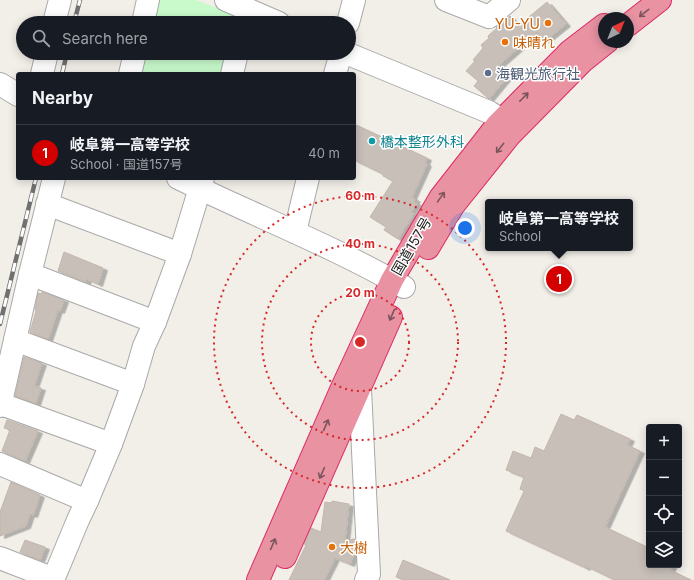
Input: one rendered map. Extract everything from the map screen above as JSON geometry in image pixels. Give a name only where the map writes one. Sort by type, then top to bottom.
[{"type":"highway","points":[[621,12],[636,0]]},
{"type":"highway","points":[[634,20],[660,0]]},
{"type":"highway","name":"国道157号","points":[[258,580],[341,390],[398,283],[440,198],[502,120],[570,51],[598,30]]},
{"type":"highway","name":"国道157号","points":[[274,580],[360,389],[398,283],[453,206],[510,135],[582,62],[600,48]]},
{"type":"street","points":[[56,16],[60,0]]},
{"type":"street","points":[[145,16],[148,0]]},
{"type":"street","points":[[226,0],[262,16]]},
{"type":"street","points":[[350,16],[354,0]]},
{"type":"street","points":[[446,0],[489,17],[509,0]]},
{"type":"street","points":[[356,57],[489,112],[502,120]]},
{"type":"street","points":[[42,72],[45,60]]},
{"type":"street","points":[[130,72],[133,60]]},
{"type":"street","points":[[232,72],[235,60]]},
{"type":"street","points":[[335,72],[339,60]]},
{"type":"street","points":[[0,84],[16,94]]},
{"type":"street","points":[[53,180],[0,405],[111,444]]},
{"type":"street","points":[[188,180],[202,183],[246,210],[296,232],[398,283]]},
{"type":"street","points":[[296,232],[308,180]]},
{"type":"street","points":[[0,558],[54,580],[111,444],[134,384],[144,346],[155,322],[180,254],[202,183]]},
{"type":"street","points":[[47,204],[180,254]]},
{"type":"street","points":[[30,274],[155,322]]},
{"type":"street","points":[[15,340],[134,384]]},
{"type":"street","points":[[360,389],[369,574],[366,580]]},
{"type":"street","points":[[0,464],[87,501]]},
{"type":"green space","points":[[153,0],[196,0],[234,14],[234,16],[150,16]]},
{"type":"green space","points":[[142,60],[225,60],[222,72],[139,72]]},
{"type":"building","points":[[547,2],[566,24],[545,41],[537,32],[498,66],[509,75],[489,99],[474,86],[478,81],[466,71],[475,61],[473,60],[483,48],[481,45],[489,38],[488,36],[497,28],[496,27],[510,16],[518,26]]},
{"type":"building","points":[[356,125],[427,158],[425,163],[427,164],[412,197],[416,200],[414,202],[417,203],[411,212],[414,213],[398,239],[384,230],[386,227],[370,217],[393,181],[383,176],[383,174],[356,161]]},
{"type":"building","points":[[64,252],[103,268],[98,284],[87,279],[86,282],[58,271]]},
{"type":"building","points":[[42,292],[64,300],[60,311],[58,310],[48,339],[30,332],[36,311],[38,293],[41,294]]},
{"type":"building","points":[[24,357],[42,363],[34,386],[41,388],[36,403],[15,396]]},
{"type":"building","points":[[561,414],[574,420],[577,415],[630,439],[627,445],[640,451],[605,527],[646,547],[646,568],[671,568],[670,570],[691,580],[615,580],[506,531],[524,491],[520,489],[524,477],[506,470],[513,451],[531,458],[535,447],[544,451]]},
{"type":"building","points":[[7,420],[38,431],[25,461],[2,451],[10,430],[4,428]]},
{"type":"building","points":[[11,482],[40,495],[33,515],[30,514],[26,526],[0,536],[0,512]]},
{"type":"building","points":[[332,501],[349,504],[345,540],[355,539],[355,552],[350,564],[335,558],[324,580],[289,580],[306,545],[304,544],[311,528],[321,532],[325,502],[332,503]]},
{"type":"building","points":[[25,540],[45,547],[40,560],[20,552]]},
{"type":"building","points":[[403,560],[450,580],[404,580],[396,577]]},
{"type":"railway","points":[[76,16],[80,0]]},
{"type":"railway","points":[[62,72],[65,60]]},
{"type":"railway","points":[[0,324],[36,180]]},
{"type":"place","name":"YU-YU","points":[[548,23]]},
{"type":"place","name":"味晴れ","points":[[505,42]]},
{"type":"place","name":"海観光旅行社","points":[[488,73]]},
{"type":"place","name":"橋本整形外科","points":[[372,141]]},
{"type":"place","name":"岐阜第一高等学校","points":[[559,279]]},
{"type":"place","name":"大樹","points":[[332,547]]}]
